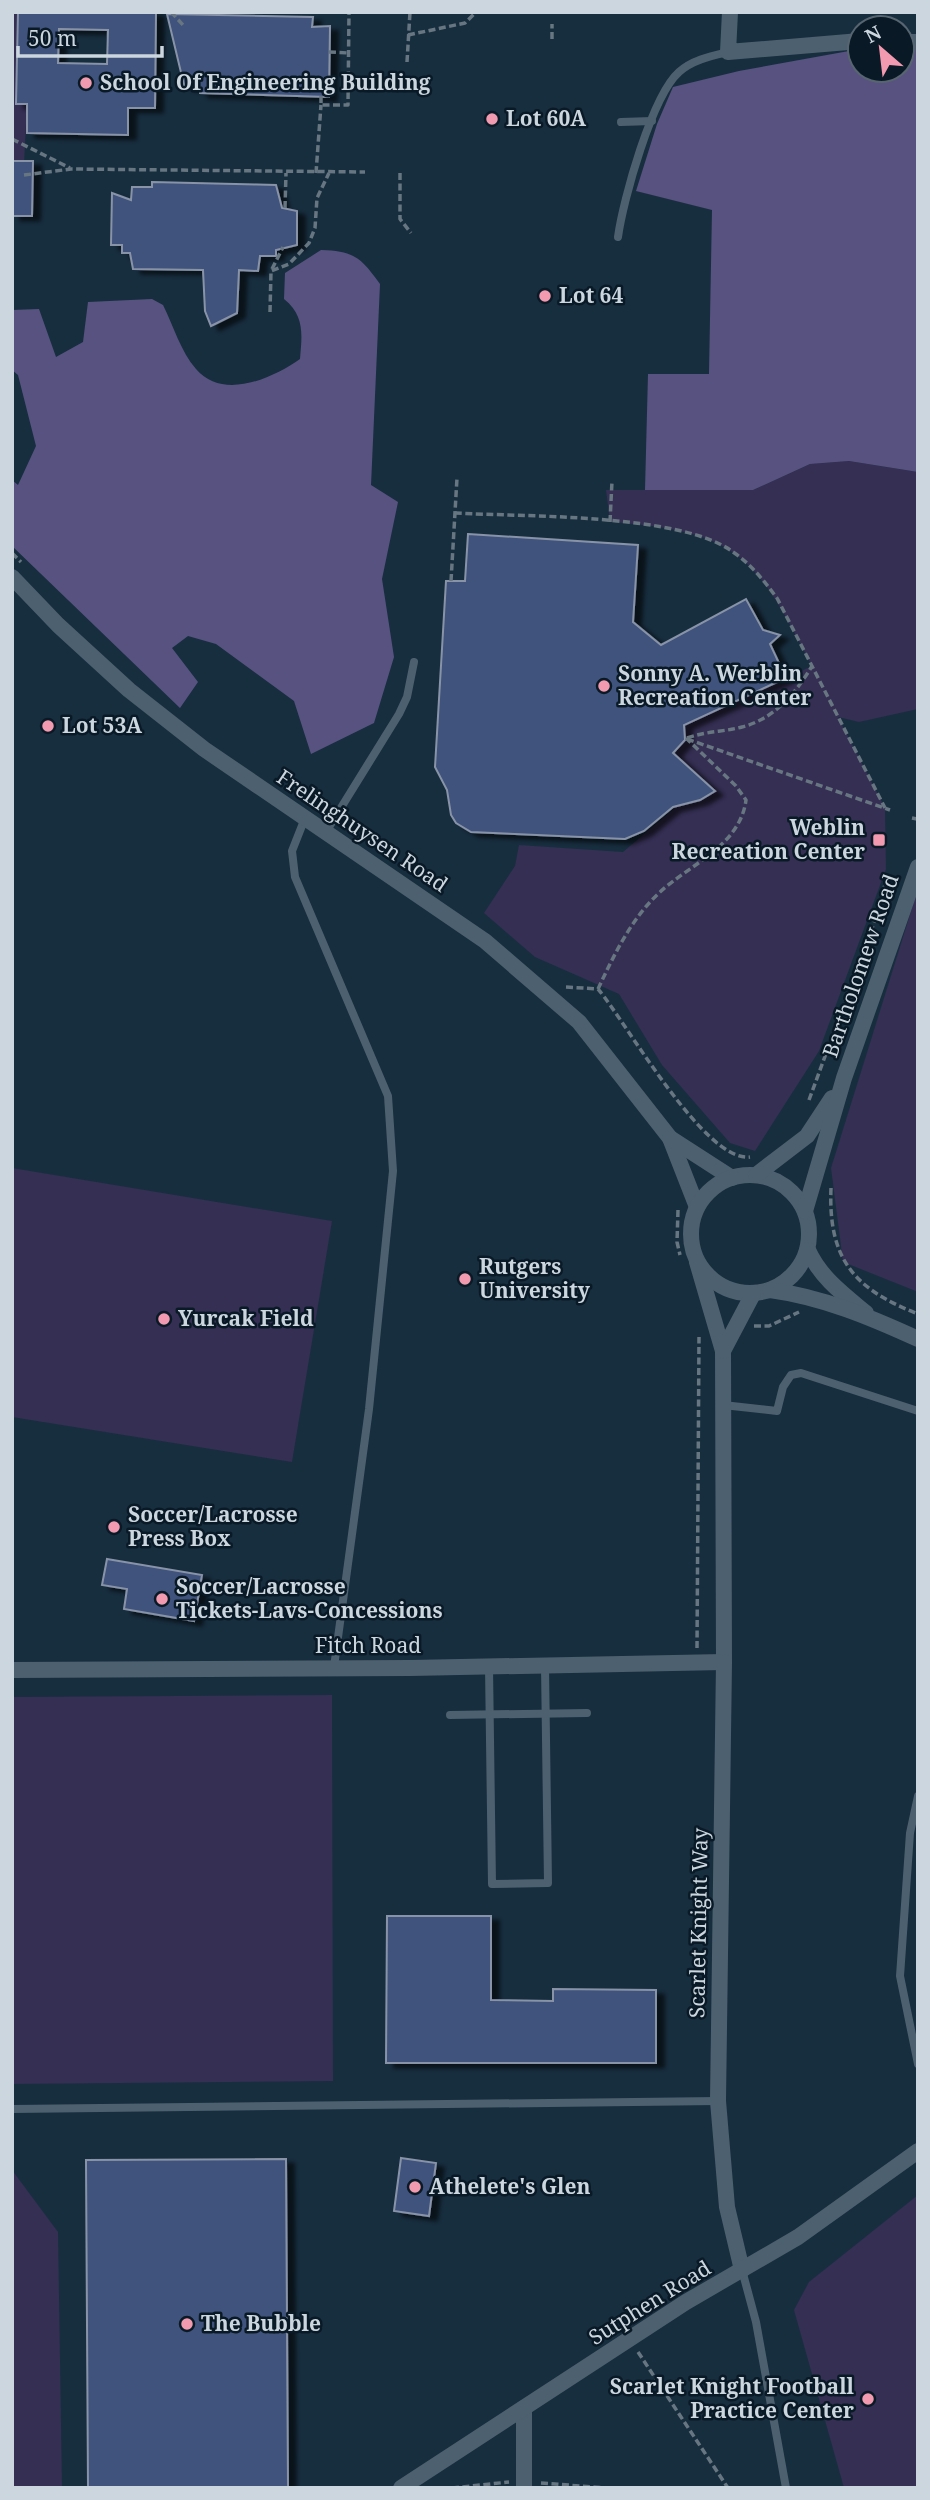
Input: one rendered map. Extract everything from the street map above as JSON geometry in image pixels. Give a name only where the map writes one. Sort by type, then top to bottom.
[{"type":"street","points":[[730,12],[728,52],[846,42]]},
{"type":"street","name":"Frelinghuysen Road","points":[[17,570],[58,625],[129,690],[204,749],[485,941],[579,1022],[670,1138],[697,1207]]},
{"type":"street","name":"Bartholomew Road","points":[[805,1211],[844,1078],[918,867]]},
{"type":"street","name":"Bartholomew Road","points":[[756,1175],[807,1136],[844,1078]]},
{"type":"street","name":"Frelinghuysen Road","points":[[670,1138],[732,1178]]},
{"type":"street","points":[[723,1351],[691,1244],[691,1225],[697,1207],[718,1184],[732,1178],[756,1175],[773,1179],[788,1188],[805,1211],[808,1250],[814,1264],[832,1284],[873,1319]]},
{"type":"street","points":[[723,1351],[761,1292],[797,1271],[808,1250]]},
{"type":"street","points":[[697,1262],[721,1286],[803,1295],[873,1319],[918,1339]]},
{"type":"street","name":"Scarlet Knight Way","points":[[723,1351],[724,1662],[718,2101],[727,2207],[742,2270]]},
{"type":"street","name":"Fitch Road","points":[[12,1670],[489,1667],[724,1662]]},
{"type":"street","name":"Sutphen Road","points":[[401,2488],[630,2340],[798,2237],[918,2151]]},
{"type":"street","points":[[524,2408],[524,2488]]},
{"type":"lane","points":[[618,237],[625,202],[652,121],[668,83],[680,70],[710,56],[728,52]]},
{"type":"lane","points":[[621,122],[652,121]]},
{"type":"lane","points":[[326,832],[399,714],[407,696],[414,662]]},
{"type":"lane","points":[[305,818],[292,850],[295,877],[388,1096],[393,1171],[369,1409],[334,1667]]},
{"type":"lane","points":[[723,1405],[777,1412],[783,1387],[791,1375],[802,1373],[918,1411]]},
{"type":"lane","points":[[489,1667],[492,1884],[548,1883],[545,1665]]},
{"type":"lane","points":[[450,1715],[587,1713]]},
{"type":"lane","points":[[918,1796],[910,1833],[900,1976],[918,2064]]},
{"type":"lane","points":[[12,2109],[718,2101]]},
{"type":"lane","name":"Scarlet Knight Way","points":[[742,2270],[756,2322],[786,2488]]},
{"type":"path","points":[[171,12],[184,26]]},
{"type":"path","points":[[321,105],[348,105],[349,12]]},
{"type":"path","points":[[407,62],[410,12]]},
{"type":"path","points":[[408,35],[465,23],[476,12]]},
{"type":"path","points":[[552,24],[552,39]]},
{"type":"path","points":[[329,52],[349,53]]},
{"type":"path","points":[[316,173],[321,96]]},
{"type":"path","points":[[12,139],[71,169]]},
{"type":"path","points":[[24,175],[71,169],[365,172]]},
{"type":"path","points":[[285,208],[286,173]]},
{"type":"path","points":[[271,271],[289,264],[309,243],[315,228],[317,198],[329,173]]},
{"type":"path","points":[[400,173],[400,219],[411,233]]},
{"type":"path","points":[[270,312],[271,271],[283,247]]},
{"type":"path","points":[[452,581],[457,478]]},
{"type":"path","points":[[610,522],[612,481]]},
{"type":"path","points":[[455,513],[651,525],[700,535],[732,550],[755,570],[777,598],[885,808]]},
{"type":"path","points":[[12,553],[17,570]]},
{"type":"path","points":[[685,738],[709,730],[741,728],[762,720],[782,706],[812,666]]},
{"type":"path","points":[[685,738],[890,810]]},
{"type":"path","points":[[598,989],[631,927],[659,894],[736,831],[744,814],[746,800],[736,786],[685,738]]},
{"type":"path","points":[[802,1111],[882,901],[886,877]]},
{"type":"path","points":[[561,987],[598,989],[617,1011],[647,1061],[706,1132],[737,1157],[757,1155]]},
{"type":"path","points":[[831,1182],[830,1217],[834,1242],[843,1262],[859,1282],[886,1302],[918,1314]]},
{"type":"path","points":[[675,1201],[678,1210],[677,1242],[681,1255]]},
{"type":"path","points":[[748,1327],[769,1326],[802,1311]]},
{"type":"path","points":[[696,1662],[699,1332]]},
{"type":"path","points":[[630,2340],[728,2488]]},
{"type":"shaded area","name":"Rutgers University","points":[[12,12],[918,12],[918,2488],[12,2488]]},
{"type":"shaded area","points":[[12,12],[18,12],[16,103],[27,104],[24,164],[12,163]]},
{"type":"shaded area","points":[[918,49],[918,472],[849,461],[810,464],[753,490],[645,490],[648,374],[709,374],[712,210],[636,191],[657,124],[673,87],[739,71],[846,52],[846,84],[916,84]]},
{"type":"shaded area","points":[[321,250],[350,254],[368,268],[380,284],[371,485],[398,502],[382,579],[394,657],[374,723],[311,754],[294,701],[216,644],[188,636],[172,648],[198,682],[180,708],[12,546],[12,480],[18,485],[36,446],[18,375],[12,370],[12,310],[39,309],[56,357],[83,342],[88,302],[152,299],[163,305],[182,347],[196,369],[207,379],[220,384],[248,383],[276,373],[300,359],[301,326],[296,312],[284,299],[285,273]]},
{"type":"shaded area","points":[[849,461],[918,472],[918,709],[859,722],[838,717],[885,808],[886,869],[819,1051],[755,1151],[730,1143],[662,1065],[619,994],[535,957],[484,913],[515,866],[519,845],[623,852],[677,806],[696,802],[713,791],[669,749],[681,709],[704,716],[812,666],[775,598],[757,574],[738,556],[716,543],[688,533],[610,522],[606,490],[753,490],[810,464]]},
{"type":"shaded area","points":[[918,889],[918,1292],[843,1262],[831,1168]]},
{"type":"shaded area","name":"Yurcak Field","points":[[12,1168],[332,1221],[292,1462],[12,1417]]},
{"type":"shaded area","points":[[332,1695],[333,2081],[12,2084],[12,1697]]},
{"type":"shaded area","points":[[12,2170],[58,2232],[62,2488],[12,2488]]},
{"type":"shaded area","name":"Scarlet Knight Football Practice Center","points":[[918,2195],[918,2488],[844,2488],[794,2310],[809,2282]]},
{"type":"building","name":"School Of Engineering Building","points":[[18,12],[156,12],[155,108],[128,108],[128,135],[27,133],[27,104],[16,104]],"holes":[[[59,29],[108,30],[107,64],[58,63]]]},
{"type":"building","points":[[167,14],[313,17],[312,27],[330,26],[329,97],[200,93],[200,89],[184,85]]},
{"type":"building","points":[[12,161],[33,161],[32,216],[12,216]]},
{"type":"building","points":[[152,182],[276,185],[282,208],[297,211],[297,245],[276,250],[276,256],[260,256],[258,271],[239,270],[237,313],[211,326],[205,311],[203,270],[133,269],[130,253],[122,253],[122,245],[111,245],[112,193],[131,200],[132,187],[152,187]]},
{"type":"building","name":"Sonny A. Werblin Recreation Center","points":[[468,534],[638,545],[633,622],[661,645],[746,599],[763,630],[780,635],[770,644],[786,678],[684,725],[685,740],[673,753],[715,791],[700,800],[673,807],[644,831],[625,839],[471,832],[456,823],[451,815],[447,790],[435,767],[446,581],[465,581]]},
{"type":"building","name":"Soccer/Lacrosse Tickets-Lavs-Concessions","points":[[107,1559],[202,1575],[194,1621],[124,1609],[127,1589],[102,1585]]},
{"type":"building","points":[[387,1916],[491,1916],[491,2000],[553,2001],[553,1989],[656,1990],[656,2063],[386,2063]]},
{"type":"building","name":"Athelete's Glen","points":[[401,2158],[436,2163],[429,2216],[394,2211]]},
{"type":"building","name":"The Bubble","points":[[286,2159],[288,2488],[88,2488],[86,2160]]},
{"type":"place","name":"School Of Engineering Building","points":[[86,83]]},
{"type":"place","name":"Lot 60A","points":[[492,119]]},
{"type":"place","name":"Lot 64","points":[[545,296]]},
{"type":"place","name":"Sonny A. Werblin Recreation Center","points":[[604,686]]},
{"type":"place","name":"Lot 53A","points":[[48,726]]},
{"type":"place","name":"Weblin Recreation Center","points":[[879,840]]},
{"type":"place","name":"Rutgers University","points":[[465,1279]]},
{"type":"place","name":"Yurcak Field","points":[[164,1319]]},
{"type":"place","name":"Soccer/Lacrosse Press Box","points":[[114,1527]]},
{"type":"place","name":"Soccer/Lacrosse Tickets-Lavs-Concessions","points":[[162,1599]]},
{"type":"place","name":"Athelete's Glen","points":[[415,2187]]},
{"type":"place","name":"The Bubble","points":[[187,2324]]},
{"type":"place","name":"Scarlet Knight Football Practice Center","points":[[868,2399]]}]
